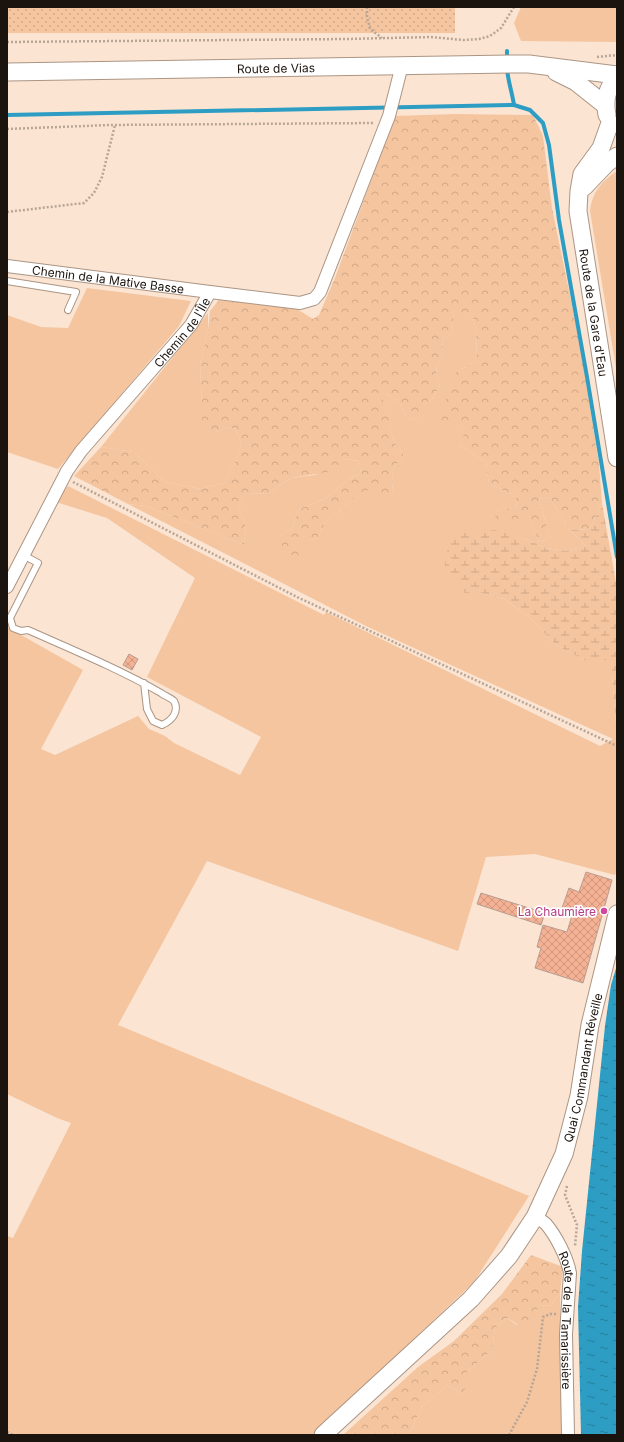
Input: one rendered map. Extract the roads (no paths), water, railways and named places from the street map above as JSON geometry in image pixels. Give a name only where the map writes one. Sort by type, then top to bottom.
[{"type":"main road","name":"Route de Vias","points":[[7,72],[514,64],[545,66],[617,76]]},
{"type":"main road","name":"Route de Vias","points":[[545,66],[576,82],[605,105]]},
{"type":"main road","points":[[614,127],[605,105],[608,90],[617,76]]},
{"type":"main road","name":"Route de la Gare d'Eau","points":[[614,127],[582,174],[578,211],[617,458]]},
{"type":"main road","points":[[579,191],[607,163],[617,156]]},
{"type":"main road","name":"Quai Commandant Réveille","points":[[323,1435],[471,1299],[510,1256],[535,1217],[564,1154],[579,1096],[590,1025],[617,914]]},
{"type":"street","name":"Chemin de l'Île","points":[[7,587],[64,477],[81,451],[191,325],[210,292],[300,303],[314,299],[320,292],[389,114],[402,65]]},
{"type":"street","name":"Chemin de la Mative Basse","points":[[8,268],[210,292]]},
{"type":"street","name":"Route de la Tamarissière","points":[[535,1217],[545,1223],[561,1248],[570,1272],[567,1314],[568,1435]]},
{"type":"lane","points":[[7,281],[76,292],[68,310]]},
{"type":"lane","points":[[23,555],[38,563],[10,618],[13,628],[21,631],[28,630],[144,683],[173,700],[176,707],[174,715],[170,721],[162,725],[153,721],[147,709],[144,683]]},
{"type":"water","points":[[617,965],[617,1435],[581,1435],[578,1307],[582,1251],[605,1026],[611,985]]},
{"type":"waterway","points":[[507,51],[507,60]]},
{"type":"waterway","points":[[507,69],[514,105]]},
{"type":"waterway","points":[[7,115],[514,105],[530,110],[543,123],[549,145],[559,220],[617,557]]},
{"type":"place","name":"La Chaumière","points":[[604,911]]}]
